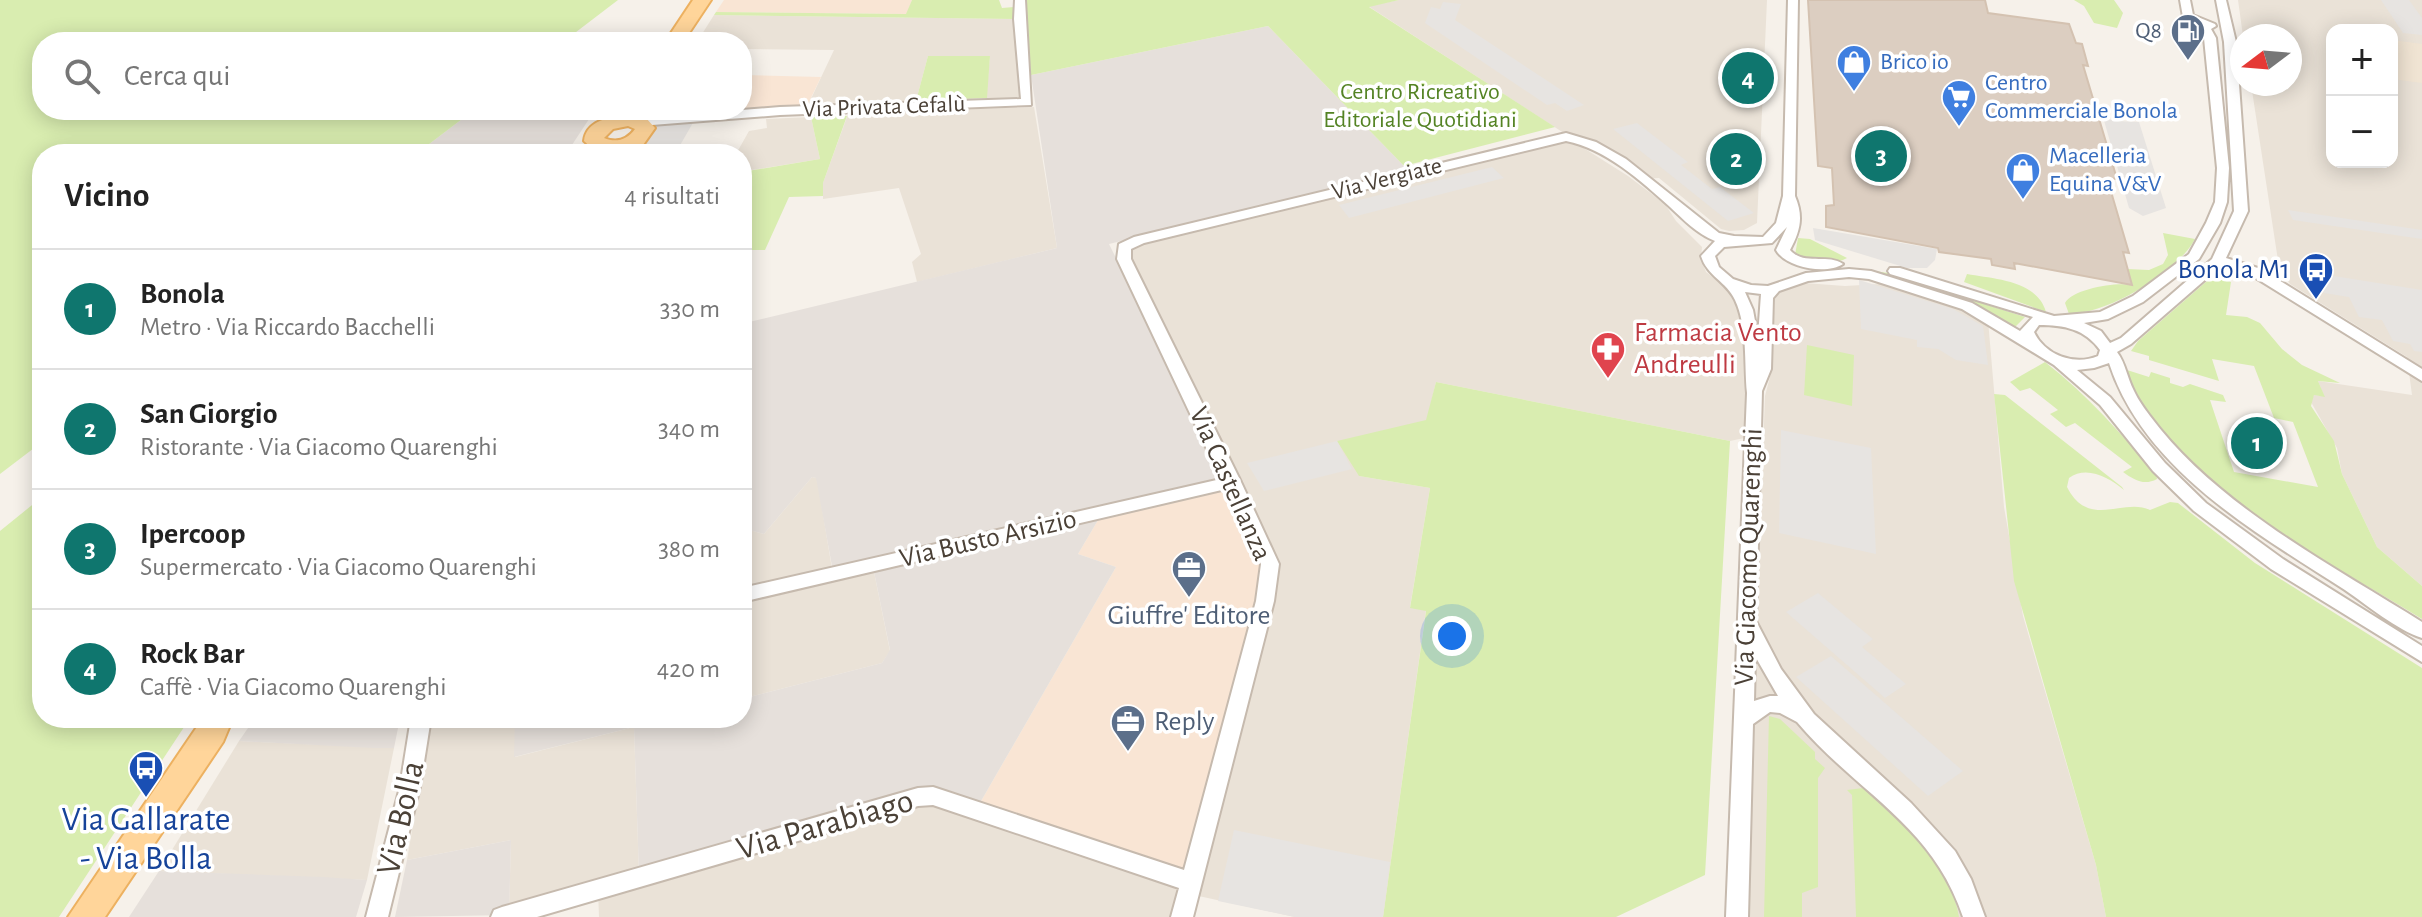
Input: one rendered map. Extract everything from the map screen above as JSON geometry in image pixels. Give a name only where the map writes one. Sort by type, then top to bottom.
[{"type":"main road","points":[[681,32],[702,0]]},
{"type":"main road","points":[[690,32],[711,0]]},
{"type":"main road","points":[[599,144],[594,141],[596,131],[625,120]]},
{"type":"main road","points":[[623,144],[644,135],[645,127],[637,120]]},
{"type":"main road","points":[[85,917],[214,728]]},
{"type":"main road","points":[[106,917],[228,728]]},
{"type":"street","name":"Via Privata Cefalù","points":[[752,112],[1027,102],[1020,0]]},
{"type":"street","name":"Via Giacomo Quarenghi","points":[[1752,241],[1764,241],[1779,229],[1789,196],[1793,0]]},
{"type":"street","points":[[2185,0],[2188,17],[2203,24],[2224,23]]},
{"type":"street","points":[[2053,359],[2089,365],[2104,359],[2107,351],[2126,341],[2218,261],[2241,211],[2230,42],[2221,0]]},
{"type":"street","points":[[2034,346],[2027,332],[2035,321],[2103,316],[2129,305],[2197,253],[2219,210],[2223,192],[2219,109],[2210,38],[2203,24]]},
{"type":"street","name":"Via Vergiate","points":[[1124,247],[1134,241],[1555,138],[1570,137],[1588,143],[1641,179],[1708,233],[1732,240]]},
{"type":"street","name":"Via Vergiate","points":[[1641,179],[1684,224],[1705,240],[1710,252]]},
{"type":"street","name":"Via Giacomo Quarenghi","points":[[1755,393],[1764,369],[1766,297],[1781,287],[1795,271],[1783,250],[1793,233],[1796,215],[1789,196]]},
{"type":"street","points":[[1710,252],[1718,244],[1732,240],[1752,241],[1802,263],[1859,265],[1894,271],[2059,319],[2096,334],[2116,361],[2126,391],[2146,422],[2200,481],[2268,532],[2422,631]]},
{"type":"street","name":"Via Castellanza","points":[[1124,247],[1124,259],[1270,564],[1265,601],[1182,917]]},
{"type":"street","name":"Via Giacomo Quarenghi","points":[[1710,252],[1710,265],[1738,292],[1745,306],[1755,393],[1737,917]]},
{"type":"street","points":[[2197,253],[2244,267],[2422,376]]},
{"type":"street","points":[[1725,280],[1747,289],[1781,287],[1802,277],[1825,274],[1877,276],[1967,306],[2053,359],[2105,401],[2159,467],[2200,507],[2277,564],[2422,655]]},
{"type":"street","name":"Via Busto Arsizio","points":[[752,593],[1233,482]]},
{"type":"street","points":[[1748,621],[1764,659],[1806,719],[1934,841],[1960,875],[1974,917]]},
{"type":"street","name":"Via Giacomo Quarenghi","points":[[1744,721],[1755,709],[1768,702],[1786,704],[1806,719]]},
{"type":"street","name":"Via Bolla","points":[[377,917],[410,787],[419,728]]},
{"type":"street","name":"Via Parabiago","points":[[502,917],[918,797],[933,796],[1191,882]]},
{"type":"shaded area","points":[[724,0],[912,0],[907,14],[716,12]]},
{"type":"shaded area","points":[[1399,0],[1767,0],[1757,223],[1744,230],[1721,229],[1659,178],[1641,179],[1588,143],[1570,137],[1368,6]]},
{"type":"shaded area","points":[[2238,0],[2422,0],[2422,586],[2377,547],[2342,474],[2337,448],[2311,402],[2314,395],[2324,396],[2318,381],[2412,395],[2407,357],[2290,284],[2279,267],[2253,96],[2302,96],[2302,24],[2241,24]]},
{"type":"shaded area","points":[[2381,0],[2409,0],[2422,18],[2422,35],[2403,33]]},
{"type":"shaded area","points":[[1443,2],[1461,4],[1455,20],[1584,105],[1567,111],[1555,103],[1547,105],[1425,23],[1431,7],[1440,9]]},
{"type":"shaded area","points":[[714,15],[1014,19],[1022,98],[986,100],[990,56],[928,56],[916,101],[808,105],[834,50],[752,49],[752,32],[703,32]]},
{"type":"shaded area","points":[[1268,26],[1408,170],[1109,244],[1225,478],[833,572],[816,478],[812,477],[764,534],[752,531],[752,321],[1057,248],[1031,75]]},
{"type":"shaded area","points":[[2398,41],[2422,44],[2422,83],[2398,80]]},
{"type":"shaded area","points":[[752,75],[821,77],[807,106],[752,109]]},
{"type":"shaded area","points":[[1034,107],[1057,248],[917,282],[912,262],[921,254],[899,188],[823,199],[823,183],[848,114]]},
{"type":"shaded area","points":[[811,117],[820,159],[752,170],[752,144],[742,144],[749,131],[767,128],[766,119]]},
{"type":"shaded area","points":[[2103,117],[2139,122],[2166,208],[2143,216],[2129,208]]},
{"type":"shaded area","points":[[461,120],[588,120],[573,144],[429,144]]},
{"type":"shaded area","points":[[694,121],[681,144],[641,144],[657,123]]},
{"type":"shaded area","points":[[1637,123],[1688,162],[1681,165],[1712,189],[1720,187],[1754,213],[1728,221],[1613,129]]},
{"type":"shaded area","points":[[1571,140],[1665,204],[1676,221],[1702,247],[1701,258],[1706,272],[1731,291],[1739,305],[1749,386],[1749,437],[1730,441],[1436,382],[1427,420],[1359,476],[1430,488],[1410,607],[1426,610],[1383,917],[1295,917],[1194,895],[1276,565],[1239,478],[1123,247],[1553,141]]},
{"type":"shaded area","points":[[1492,167],[1504,178],[1349,218],[1339,205]]},
{"type":"shaded area","points":[[2288,210],[2422,230],[2422,239],[2293,220]]},
{"type":"shaded area","points":[[1813,228],[1937,249],[1935,260],[1927,268],[1907,268],[1815,240]]},
{"type":"shaded area","points":[[2302,271],[2422,290],[2422,352],[2414,351],[2410,344],[2393,341],[2382,320],[2359,317],[2349,297],[2324,293],[2321,287],[2309,285]]},
{"type":"shaded area","points":[[1859,280],[1953,309],[1983,326],[1988,365],[1956,360],[1938,349],[1917,347],[1917,340],[1861,329]]},
{"type":"shaded area","points":[[1804,283],[1845,286],[1897,283],[1988,320],[2004,507],[2023,616],[2096,865],[2106,917],[1739,917],[1757,620],[1765,396],[1771,373],[1775,294]]},
{"type":"shaded area","points":[[1781,430],[1871,448],[1876,554],[1779,533]]},
{"type":"shaded area","points":[[1337,441],[1352,469],[1264,491],[1247,463]]},
{"type":"shaded area","points":[[812,477],[817,478],[833,575],[873,567],[890,651],[882,663],[752,696],[752,531],[764,534]]},
{"type":"shaded area","points":[[1233,485],[1265,563],[1261,600],[1182,887],[973,815],[1116,567],[1078,554],[1101,515]]},
{"type":"shaded area","points":[[1101,515],[1078,554],[1116,567],[977,808],[945,796],[639,874],[634,728],[752,728],[752,696],[882,663],[890,650],[873,567]]},
{"type":"shaded area","points":[[1818,593],[1873,639],[1862,647],[1906,684],[1885,698],[1786,612]]},
{"type":"shaded area","points":[[1831,656],[1963,771],[1928,796],[1796,677]]},
{"type":"shaded area","points":[[248,728],[398,728],[394,748],[239,741]]},
{"type":"shaded area","points":[[429,728],[515,728],[515,757],[634,728],[639,874],[509,912],[511,840],[407,860]]},
{"type":"shaded area","points":[[515,728],[630,728],[514,757]]},
{"type":"shaded area","points":[[239,741],[394,748],[367,880],[159,871]]},
{"type":"shaded area","points":[[933,802],[1182,887],[1175,917],[599,917],[598,889]]},
{"type":"shaded area","points":[[1234,830],[1390,862],[1383,917],[1295,917],[1218,901]]},
{"type":"shaded area","points":[[511,840],[509,915],[395,917],[407,860]]},
{"type":"shaded area","points":[[159,871],[367,880],[356,917],[129,917]]},
{"type":"green space","points":[[0,0],[618,0],[576,32],[32,32],[32,120],[461,120],[429,144],[32,144],[32,450],[0,474]]},
{"type":"green space","points":[[912,0],[999,0],[1002,8],[1014,7],[1014,19],[714,15],[716,12],[906,14]]},
{"type":"green space","name":"Centro Ricreativo Editoriale Quotidiani","points":[[1024,0],[1399,0],[1369,7],[1555,127],[1404,166],[1268,26],[1031,75]]},
{"type":"green space","points":[[2074,0],[2114,0],[2123,13],[2117,28],[2094,23],[2084,6]]},
{"type":"green space","points":[[928,56],[990,56],[987,98],[916,101]]},
{"type":"green space","points":[[847,116],[823,183],[823,196],[789,197],[765,250],[752,250],[752,170],[820,159],[811,117]]},
{"type":"green space","points":[[2163,233],[2195,239],[2173,265],[2140,289],[2102,307],[2069,314],[2065,303],[2076,294],[2105,286],[2131,285],[2127,269],[2149,270],[2163,264],[2168,255]]},
{"type":"green space","points":[[1798,238],[1810,239],[1847,258],[1821,262],[1795,255]]},
{"type":"green space","points":[[1816,268],[1856,268],[1888,273],[2025,317],[2015,327],[1968,303],[1920,284],[1870,273],[1817,271]]},
{"type":"green space","points":[[1967,274],[2024,287],[2034,293],[2046,312],[1964,282]]},
{"type":"green space","points":[[2217,279],[2231,282],[2226,315],[2247,317],[2260,323],[2282,349],[2302,365],[2340,383],[2318,381],[2325,397],[2314,395],[2311,406],[2334,441],[2342,474],[2377,547],[2422,586],[2422,619],[2311,553],[2239,505],[2176,448],[2139,398],[2127,370],[2149,377],[2151,372],[2170,378],[2170,383],[2183,387],[2190,384],[2223,395],[2226,402],[2210,400],[2234,472],[2318,487],[2293,422],[2274,418],[2254,366],[2212,359],[2219,381],[2149,360],[2149,356],[2131,351],[2138,341],[2207,281]]},
{"type":"green space","points":[[1807,345],[1854,355],[1852,406],[1804,395]]},
{"type":"green space","points":[[2045,362],[2104,416],[2156,474],[2157,479],[2143,482],[2127,475],[2123,472],[2132,467],[2075,423],[2066,427],[2050,414],[2058,410],[2030,388],[2020,391],[2010,382]]},
{"type":"green space","points":[[1436,382],[1730,441],[1705,875],[1616,917],[1383,917],[1426,611],[1410,608],[1430,488],[1359,476],[1337,441],[1426,420]]},
{"type":"green space","points":[[1994,394],[2005,395],[2124,490],[2097,474],[2076,474],[2069,478],[2067,487],[2085,507],[2107,510],[2140,507],[2150,510],[2170,502],[2178,503],[2255,563],[2422,668],[2422,917],[2106,917],[2096,865],[2014,581]]},
{"type":"green space","points":[[32,505],[32,728],[183,728],[59,917],[0,917],[0,531]]},
{"type":"green space","points":[[1769,716],[1780,719],[1815,752],[1815,759],[1825,768],[1818,778],[1818,887],[1802,893],[1802,917],[1764,917]]},
{"type":"green space","points":[[1863,788],[1908,830],[1935,861],[1946,878],[1959,917],[1856,917],[1852,795],[1847,790]]},
{"type":"building","name":"Centro Commerciale Bonola","points":[[1808,0],[1985,0],[1988,13],[2069,24],[2076,43],[2082,44],[2088,66],[2083,65],[2117,179],[2107,178],[2129,253],[2123,252],[2132,285],[2014,263],[2015,269],[1992,265],[1991,259],[1939,252],[1938,248],[1826,227],[1826,206],[1834,205],[1832,168],[1818,166]]},
{"type":"place","name":"Q8","points":[[2188,62]]},
{"type":"place","name":"Rock Bar","points":[[1748,78]]},
{"type":"place","name":"Brico io","points":[[1854,93]]},
{"type":"place","name":"Centro Commerciale Bonola","points":[[1959,128]]},
{"type":"place","name":"Ipercoop","points":[[1881,156]]},
{"type":"place","name":"San Giorgio","points":[[1736,159]]},
{"type":"place","name":"Macelleria Equina V&V","points":[[2023,201]]},
{"type":"place","name":"Bonola M1","points":[[2316,301]]},
{"type":"place","name":"Farmacia Vento Andreulli","points":[[1608,380]]},
{"type":"place","name":"Bonola","points":[[2257,443]]},
{"type":"place","name":"Giuffre' Editore","points":[[1189,599]]},
{"type":"place","name":"Reply","points":[[1128,753]]},
{"type":"place","name":"Via Gallarate - Via Bolla","points":[[146,799]]}]
